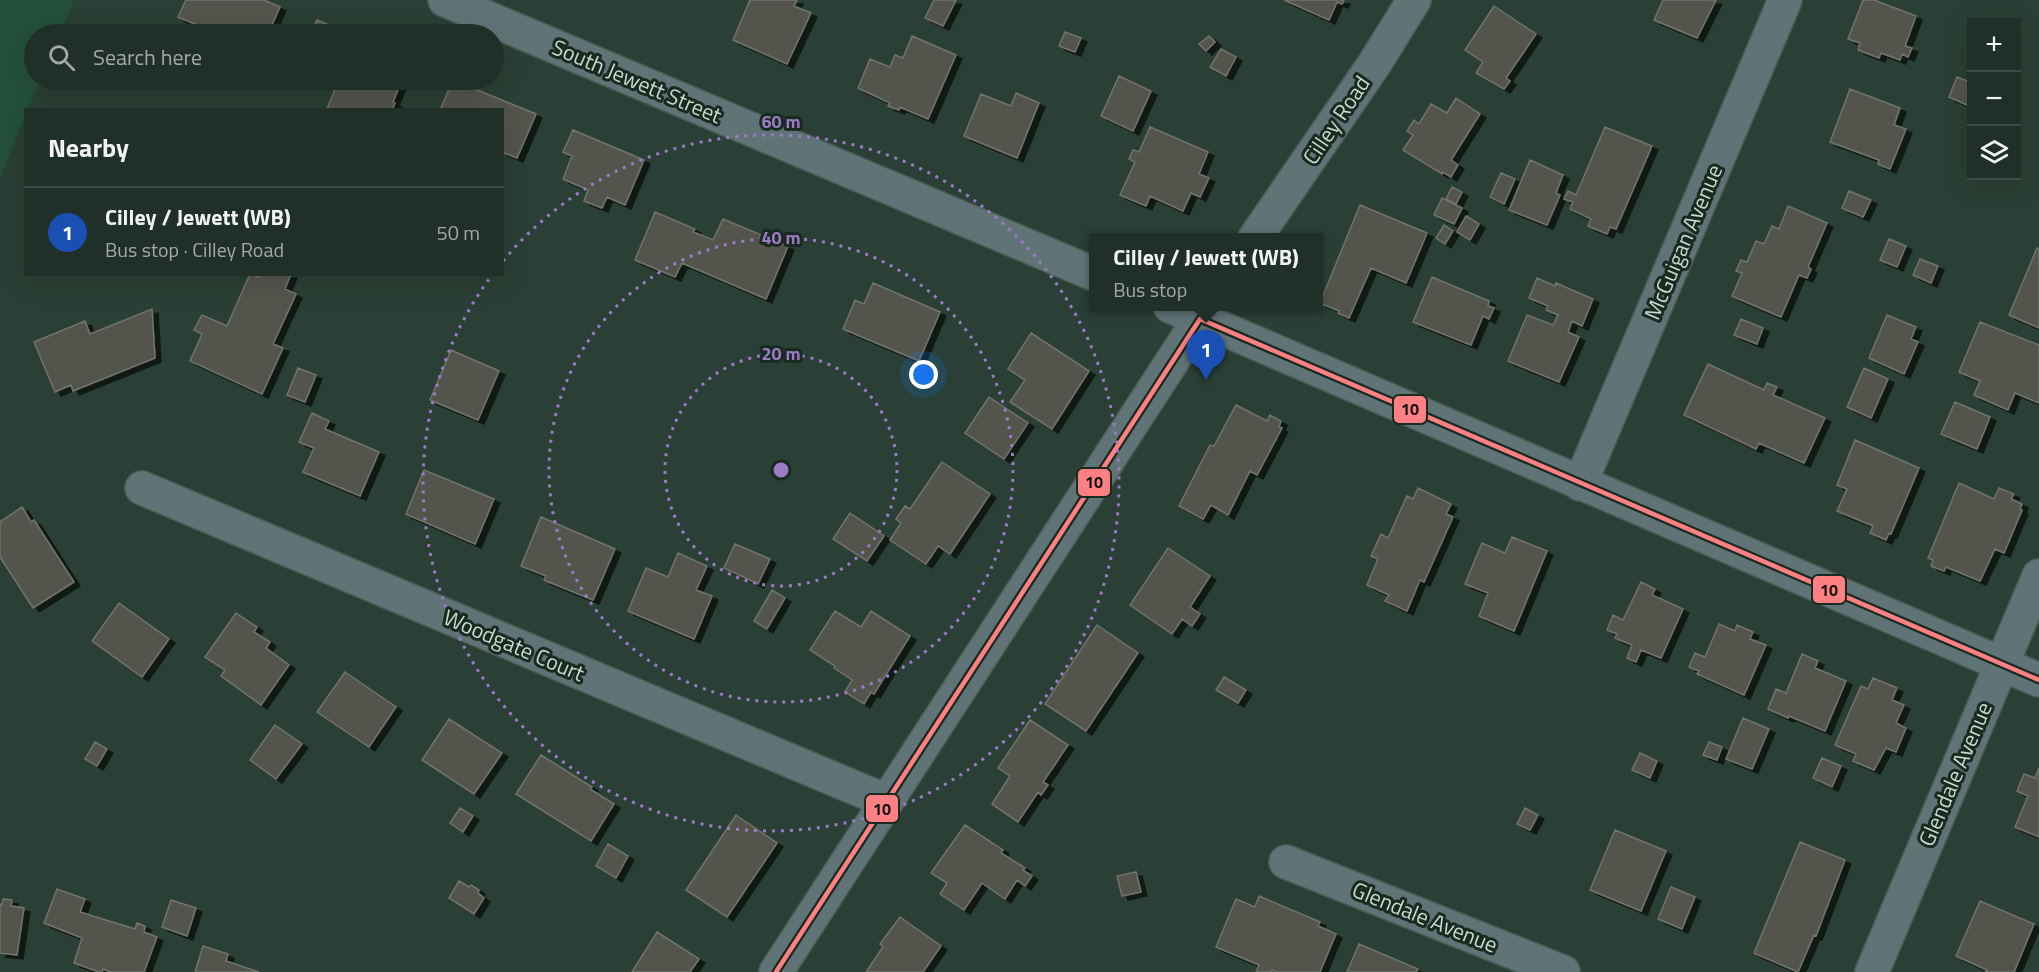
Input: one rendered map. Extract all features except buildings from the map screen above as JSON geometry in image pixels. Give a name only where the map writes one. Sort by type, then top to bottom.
[{"type":"street","name":"South Jewett Street","points":[[445,0],[502,24]]},
{"type":"street","name":"Cilley Road","points":[[1258,233],[1375,63],[1414,0]]},
{"type":"street","name":"McGuigan Avenue","points":[[1580,484],[1785,0]]},
{"type":"street","name":"South Jewett Street","points":[[504,25],[1089,272]]},
{"type":"street","points":[[776,972],[1193,311],[1580,484],[2039,680]]},
{"type":"street","name":"Woodgate Court","points":[[142,488],[886,801]]},
{"type":"street","name":"Glendale Avenue","points":[[1872,972],[2039,576]]},
{"type":"street","name":"Glendale Avenue","points":[[1286,862],[1563,972]]},
{"type":"shaded area","points":[[0,0],[74,0],[64,24],[24,24],[24,90],[37,90],[28,108],[24,108],[24,119],[0,178]]},
{"type":"transit line","name":"10","points":[[1200,319],[2039,680]]},
{"type":"transit line","name":"10","points":[[776,972],[1200,319]]},
{"type":"place","name":"Cilley / Jewett (WB)","points":[[1206,380]]}]
